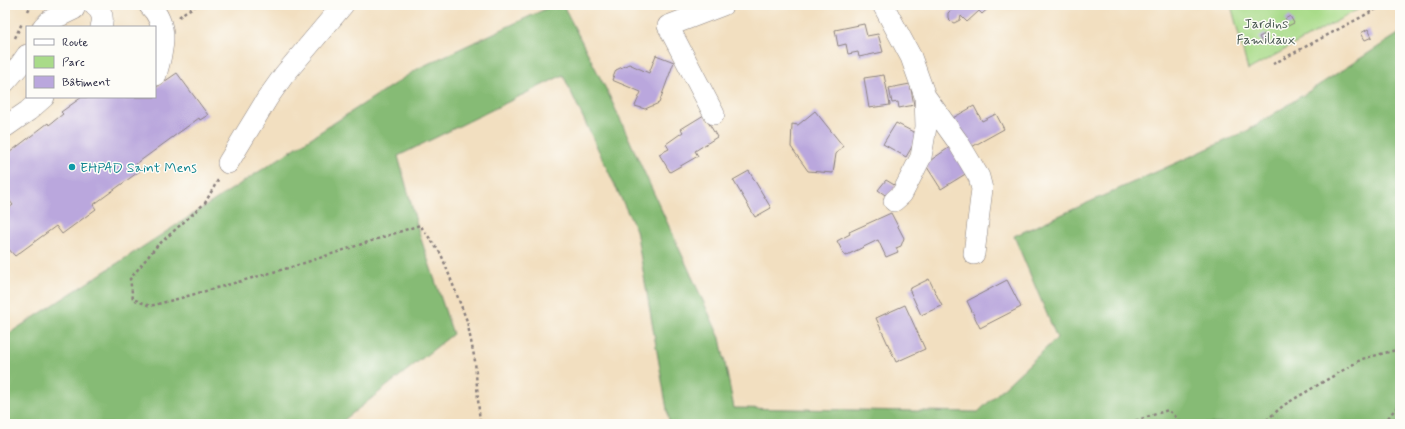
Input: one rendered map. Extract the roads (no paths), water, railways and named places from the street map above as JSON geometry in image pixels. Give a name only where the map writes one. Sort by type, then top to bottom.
[{"type":"street","points":[[149,5],[154,9],[163,32],[163,50],[156,75]]},
{"type":"street","points":[[228,162],[267,99],[284,75],[343,5]]},
{"type":"street","points":[[714,114],[668,26],[722,5]]},
{"type":"street","points":[[883,5],[910,57],[925,96],[958,142],[979,177],[982,189],[974,254]]},
{"type":"street","points":[[44,26],[50,21],[87,10],[101,11],[103,16],[101,26]]},
{"type":"street","points":[[5,82],[26,56]]},
{"type":"street","points":[[894,200],[902,194],[920,157],[926,127],[925,96]]},
{"type":"street","points":[[5,127],[28,111],[43,98]]},
{"type":"place","name":"EHPAD Saint Mens","points":[[72,167]]},
{"type":"park label","name":"Jardins Familiaux","points":[[1266,32]]}]
